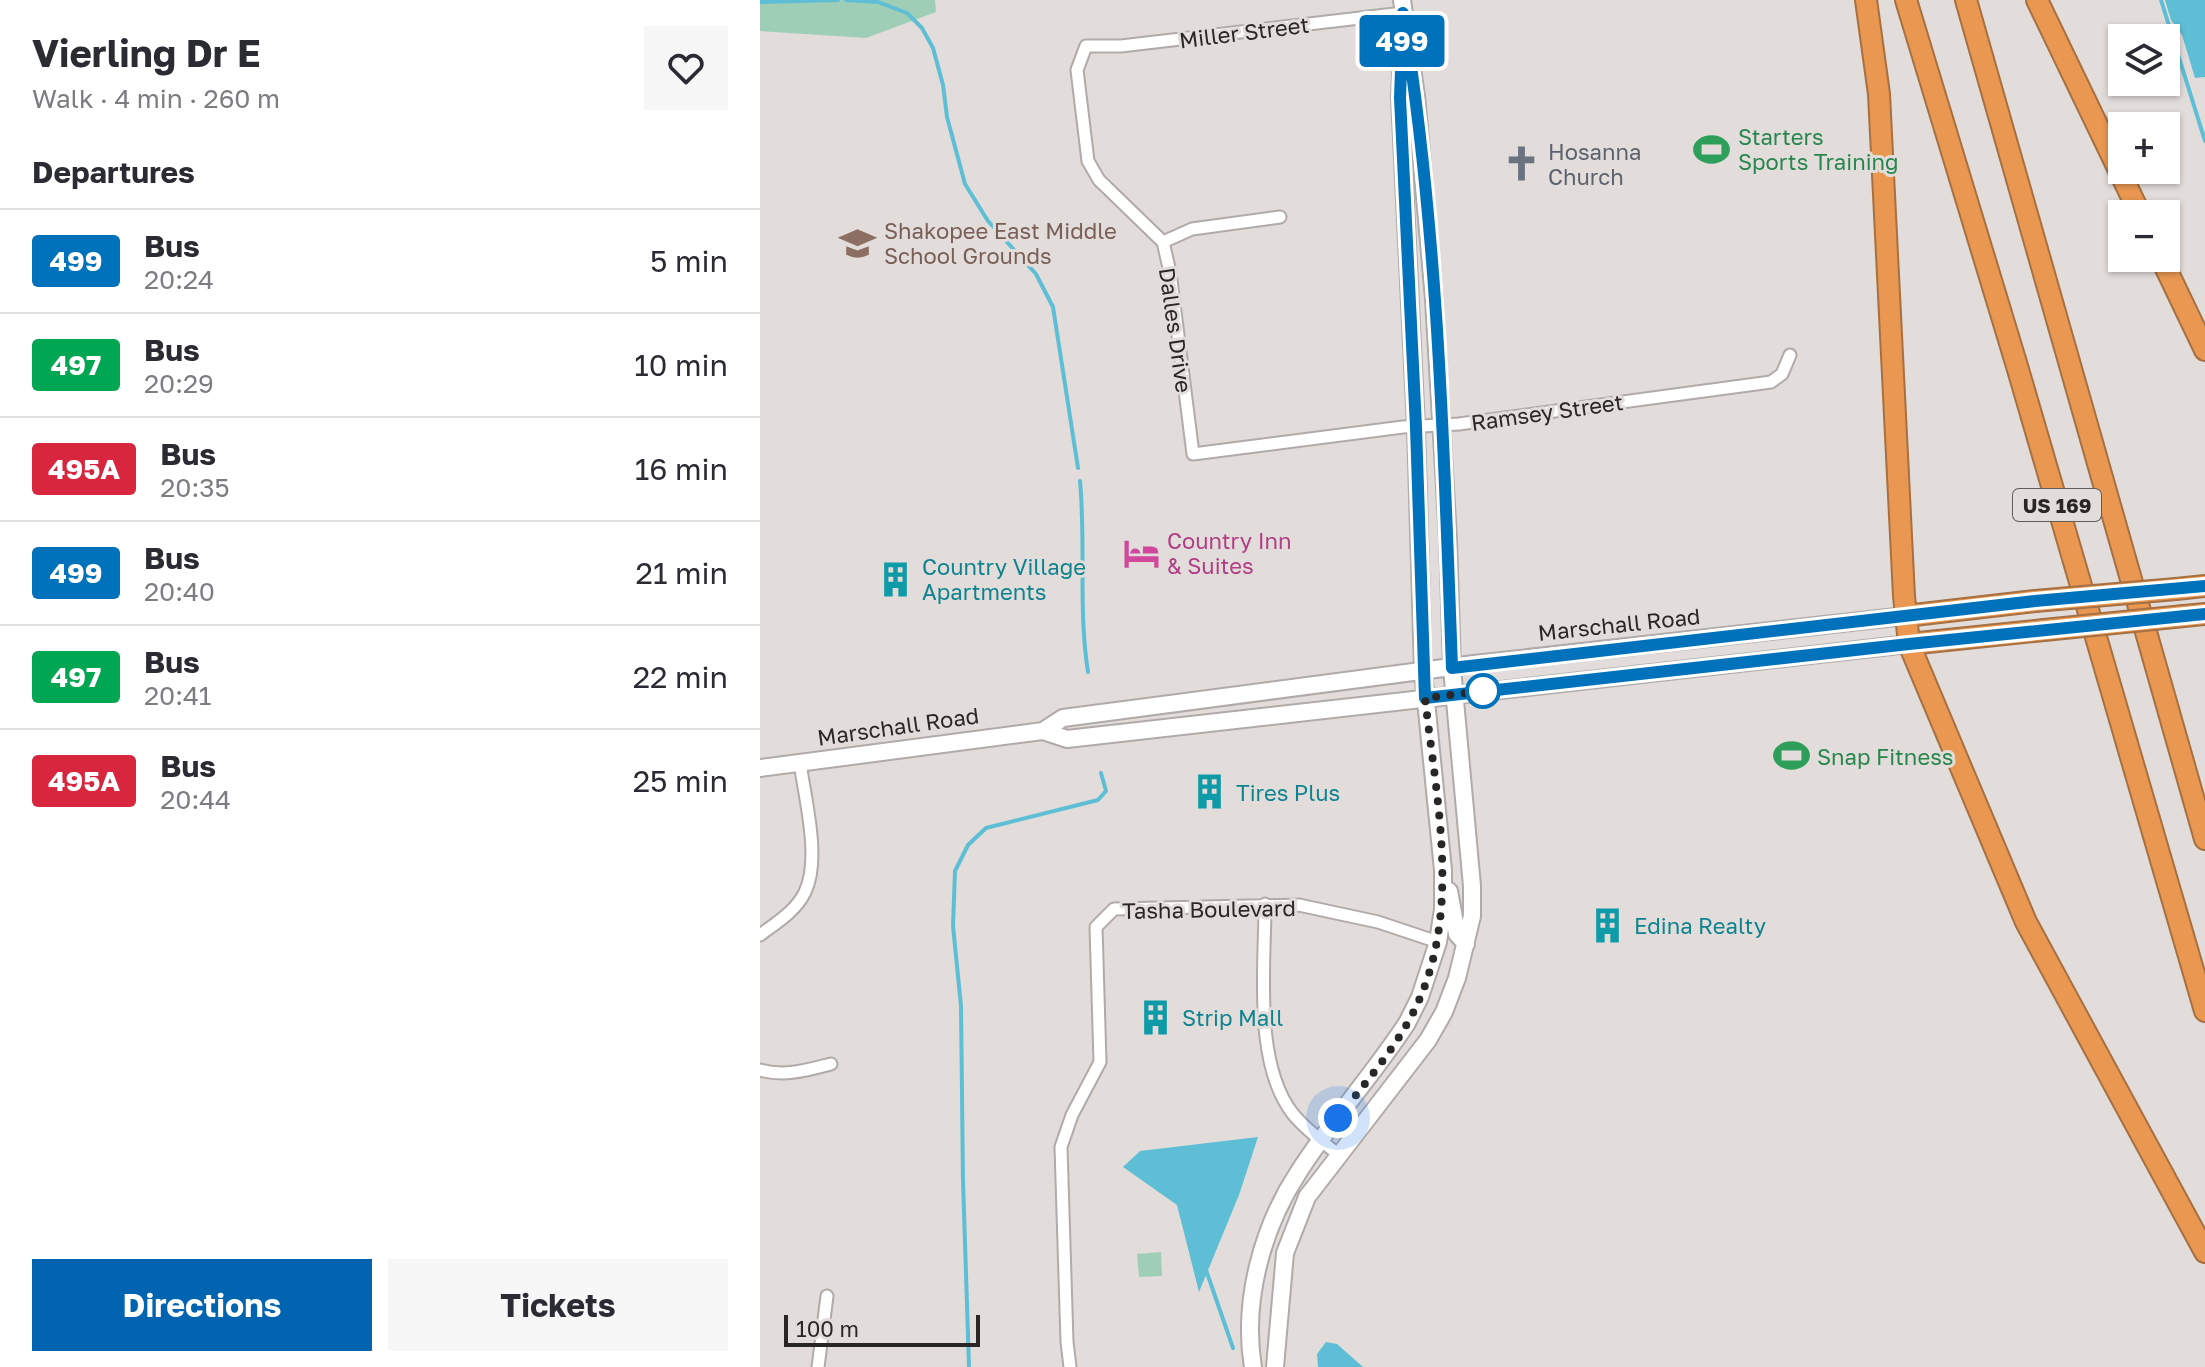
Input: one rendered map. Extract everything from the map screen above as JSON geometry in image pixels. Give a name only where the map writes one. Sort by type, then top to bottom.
[{"type":"highway","points":[[1866,0],[1879,94],[1905,616],[1909,644],[2026,922],[2205,1252]]},
{"type":"highway","name":"US 169","points":[[1906,0],[2017,366],[2205,1011]]},
{"type":"highway","name":"US 169","points":[[1966,0],[2205,839]]},
{"type":"highway","points":[[2037,0],[2133,200]]},
{"type":"highway","points":[[2168,272],[2205,350]]},
{"type":"highway","name":"Marschall Road","points":[[1905,616],[2205,586]]},
{"type":"highway","name":"Marschall Road","points":[[1909,644],[2195,615]]},
{"type":"street","name":"Miller Street","points":[[1086,46],[1121,46],[1403,7]]},
{"type":"street","points":[[1275,1367],[1285,1253],[1307,1197],[1428,1040],[1444,1012],[1472,916],[1471,854],[1452,668],[1434,299],[1416,96],[1403,7]]},
{"type":"street","points":[[1253,1367],[1249,1342],[1256,1272],[1275,1216],[1297,1173],[1407,1023],[1420,997],[1438,942],[1443,909],[1443,870],[1423,671],[1416,427],[1400,98],[1403,7]]},
{"type":"street","name":"Dalles Drive","points":[[1086,46],[1077,70],[1088,161],[1099,180],[1163,242],[1170,272],[1193,454]]},
{"type":"street","points":[[1163,242],[1192,229],[1280,217]]},
{"type":"street","name":"Ramsey Street","points":[[1193,454],[1441,426],[1771,382],[1782,374],[1790,355]]},
{"type":"street","name":"Marschall Road","points":[[760,768],[1043,731],[1063,718],[1423,671],[1905,616]]},
{"type":"street","name":"Marschall Road","points":[[1043,731],[1067,739],[1909,644]]},
{"type":"street","points":[[760,935],[797,904],[810,877],[810,837],[800,763]]},
{"type":"street","points":[[1443,870],[1457,934],[1466,944]]},
{"type":"street","points":[[1265,904],[1265,1031],[1270,1069],[1294,1114],[1339,1155]]},
{"type":"street","name":"Tasha Boulevard","points":[[1070,1367],[1061,1147],[1072,1115],[1100,1062],[1096,927],[1114,909],[1299,905],[1364,919],[1438,942]]},
{"type":"street","points":[[760,1070],[790,1074],[831,1064]]},
{"type":"street","points":[[818,1367],[827,1296]]},
{"type":"green space","points":[[760,0],[935,0],[936,12],[866,38],[760,31]]},
{"type":"green space","points":[[1161,1252],[1162,1276],[1139,1277],[1137,1254]]},
{"type":"water","points":[[2165,0],[2205,0],[2205,77],[2195,78],[2180,24],[2174,24]]},
{"type":"water","points":[[1258,1137],[1239,1195],[1199,1292],[1177,1205],[1123,1167],[1140,1151]]},
{"type":"water","points":[[1326,1342],[1337,1344],[1363,1367],[1318,1367],[1317,1354]]},
{"type":"waterway","points":[[760,2],[838,0]]},
{"type":"waterway","points":[[846,0],[878,2],[907,13],[922,28],[933,48],[965,184],[988,221],[1036,274],[1053,307],[1078,468]]},
{"type":"waterway","points":[[2161,0],[2205,141]]},
{"type":"waterway","points":[[1080,481],[1083,625],[1088,672]]},
{"type":"waterway","points":[[969,1367],[961,1006],[953,926],[955,871],[968,845],[986,828],[1098,800],[1106,791],[1101,773]]},
{"type":"waterway","points":[[1205,1267],[1233,1348]]},
{"type":"bus line","name":"499","points":[[2205,586],[2035,601],[1452,668],[1434,299],[1416,96],[1403,13],[1400,98],[1425,698],[2205,614]]},
{"type":"place","name":"Starters Sports Training","points":[[1712,149]]},
{"type":"place","name":"Hosanna Church","points":[[1522,164]]},
{"type":"place","name":"Shakopee East Middle School Grounds","points":[[858,243]]},
{"type":"place","name":"Country Inn & Suites","points":[[1141,553]]},
{"type":"place","name":"Country Village Apartments","points":[[896,579]]},
{"type":"place","name":"Snap Fitness","points":[[1791,756]]},
{"type":"place","name":"Tires Plus","points":[[1210,792]]},
{"type":"place","name":"Edina Realty","points":[[1608,925]]},
{"type":"place","name":"Strip Mall","points":[[1156,1017]]},
{"type":"route","points":[[1338,1118],[1407,1023],[1420,997],[1438,942],[1443,909],[1443,870],[1425,698],[1483,691]]}]
